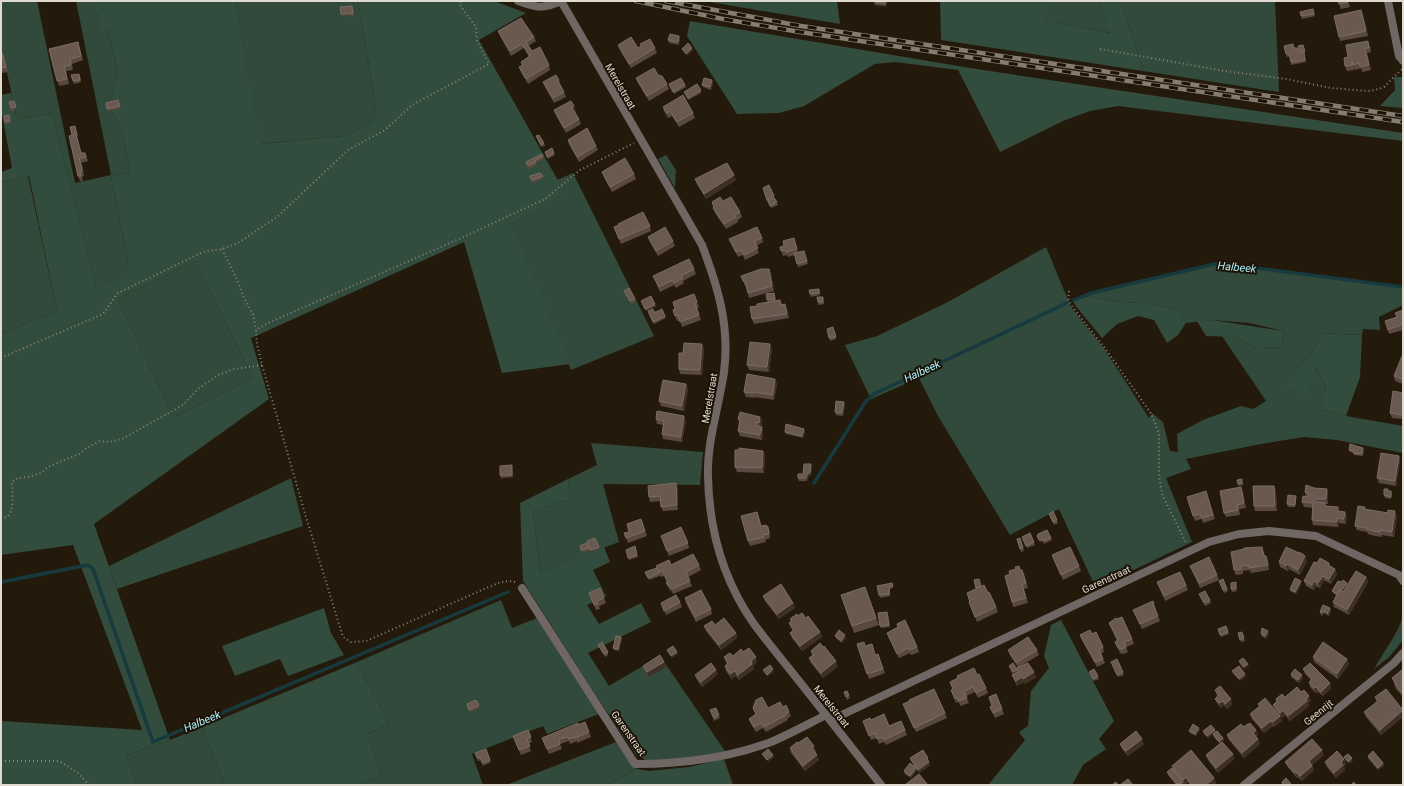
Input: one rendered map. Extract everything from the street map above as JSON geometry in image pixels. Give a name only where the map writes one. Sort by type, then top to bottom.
[{"type":"street","points":[[518,1],[537,7],[548,7],[561,1]]},
{"type":"street","name":"Merelstraat","points":[[561,1],[702,245],[715,279],[724,322],[725,346],[724,371],[708,459],[710,512],[718,550],[732,586],[754,624],[881,785]]},
{"type":"street","points":[[1388,1],[1399,56],[1403,61]]},
{"type":"street","name":"Garenstraat","points":[[522,588],[635,764],[666,764],[727,756],[771,742],[829,718],[1209,542],[1239,534],[1269,531],[1316,536],[1402,575]]},
{"type":"street","name":"Geenrijt","points":[[1244,785],[1394,663],[1403,653]]},
{"type":"path","points":[[1,358],[103,314],[118,293],[203,252],[222,249],[238,244],[276,217],[348,150],[385,130],[412,105],[489,64],[477,41],[476,27],[460,5],[461,1]]},
{"type":"path","points":[[1100,49],[1286,79],[1331,88],[1368,91],[1380,90],[1403,68]]},
{"type":"path","points":[[256,330],[268,323],[459,239],[545,198],[580,170],[640,140]]},
{"type":"path","points":[[222,249],[239,284],[243,296],[253,314],[257,344],[262,365],[343,637],[351,642],[366,642],[498,583],[509,581],[516,582],[522,588]]},
{"type":"path","points":[[1069,291],[1068,298],[1071,305],[1107,351],[1152,415],[1160,434],[1159,476],[1162,494],[1190,551]]},
{"type":"path","points":[[1,519],[7,517],[11,510],[13,498],[12,482],[18,478],[41,473],[48,467],[79,454],[100,441],[109,442],[122,439],[183,405],[198,389],[218,375],[234,369],[262,365]]},
{"type":"path","points":[[1,761],[59,761],[77,772],[89,785]]},
{"type":"green space","points":[[1,1],[37,1],[75,183],[111,175],[76,1],[93,1],[100,29],[108,29],[118,73],[110,99],[110,108],[121,127],[130,173],[111,176],[129,266],[114,280],[96,290],[52,113],[17,119],[1,45]]},
{"type":"green space","points":[[93,1],[236,1],[260,144],[342,136],[367,126],[374,118],[375,102],[358,1],[494,1],[526,13],[479,40],[565,193],[512,224],[570,364],[502,373],[464,242],[251,338],[269,399],[94,524],[170,740],[127,755],[136,785],[1,785],[1,721],[142,730],[73,545],[1,555],[1,334],[57,311],[29,176],[1,182],[1,172],[12,168],[1,109],[1,95],[11,93],[17,119],[52,113],[96,289],[114,280],[129,266],[111,176],[130,173],[121,127],[110,108],[110,99],[118,73],[108,29],[100,29]],"holes":[[[196,261],[253,379],[174,417],[117,299]]]},
{"type":"green space","points":[[236,1],[358,1],[375,102],[374,118],[367,126],[342,136],[259,144]]},
{"type":"green space","points":[[704,1],[837,1],[840,24]]},
{"type":"green space","points":[[940,1],[1051,1],[1045,20],[1111,33],[1099,1],[1121,1],[1143,71],[941,40]]},
{"type":"green space","points":[[1051,1],[1099,1],[1112,33],[1044,20]]},
{"type":"green space","points":[[1121,1],[1275,1],[1279,92],[1143,71]]},
{"type":"green space","points":[[690,21],[970,68],[1403,133],[1403,141],[1118,106],[1090,111],[1063,121],[1000,152],[958,70],[895,62],[875,64],[804,106],[779,113],[737,114],[687,36]]},
{"type":"green space","points":[[1394,77],[1403,77],[1403,108],[1380,106],[1395,90]]},
{"type":"green space","points":[[666,155],[676,170],[675,188],[658,159]]},
{"type":"green space","points":[[573,173],[654,336],[571,370],[512,224],[564,193],[557,180]]},
{"type":"green space","points":[[28,176],[57,311],[1,334],[1,182]]},
{"type":"green space","points":[[1046,247],[1071,307],[1105,350],[1149,418],[1152,413],[1163,422],[1170,451],[1178,452],[1177,434],[1203,420],[1241,406],[1253,409],[1266,401],[1222,336],[1235,337],[1257,348],[1281,347],[1284,331],[1249,323],[1212,320],[1186,323],[1179,310],[1145,303],[1121,302],[1083,296],[1198,267],[1221,264],[1403,287],[1403,305],[1379,317],[1380,330],[1363,329],[1362,335],[1320,333],[1316,348],[1282,385],[1316,368],[1326,388],[1318,409],[1346,416],[1403,426],[1403,453],[1337,440],[1304,437],[1186,459],[1191,469],[1166,478],[1192,542],[1096,588],[1059,509],[1010,535],[938,416],[919,378],[871,399],[845,345],[877,336],[946,303]]},
{"type":"green space","points":[[196,261],[253,379],[174,417],[117,299]]},
{"type":"green space","points":[[1083,296],[1121,302],[1145,303],[1179,310],[1186,323],[1178,335],[1167,343],[1154,320],[1138,316],[1117,324],[1102,338],[1075,305],[1072,299]]},
{"type":"green space","points":[[1212,320],[1284,331],[1281,347],[1257,348],[1235,337],[1206,336],[1197,321]]},
{"type":"green space","points":[[1320,333],[1362,335],[1360,377],[1346,416],[1318,409],[1326,388],[1316,368],[1306,395],[1282,385],[1316,348]]},
{"type":"green space","points":[[591,443],[703,452],[700,485],[603,484],[619,542],[540,572],[533,511],[571,499],[568,479],[597,465]]},
{"type":"green space","points":[[291,478],[303,526],[117,589],[109,566]]},
{"type":"green space","points":[[568,479],[571,499],[533,511],[540,572],[604,547],[610,562],[593,570],[606,596],[587,605],[599,624],[641,603],[651,622],[588,653],[609,686],[595,694],[523,581],[520,503]]},
{"type":"green space","points":[[501,600],[512,628],[537,618],[599,714],[547,734],[543,726],[472,754],[483,785],[360,785],[382,774],[367,734],[389,724],[357,662]]},
{"type":"green space","points":[[324,608],[331,633],[344,655],[288,676],[280,659],[235,676],[222,646]]},
{"type":"green space","points":[[1403,616],[1403,640],[1389,657],[1374,669],[1394,637]]},
{"type":"green space","points":[[1061,620],[1114,721],[1099,739],[1106,749],[1083,765],[1072,785],[988,785],[1025,740],[1019,732],[1028,726],[1031,691],[1049,668],[1044,656],[1051,625]]},
{"type":"green space","points":[[660,656],[725,751],[711,755],[651,762],[637,756],[595,694]]},
{"type":"green space","points":[[357,662],[389,724],[367,734],[382,774],[360,785],[225,785],[202,727]]},
{"type":"green space","points":[[202,727],[225,785],[136,785],[127,755]]},
{"type":"green space","points":[[616,742],[630,762],[637,769],[607,785],[506,785]]},
{"type":"green space","points":[[724,759],[733,785],[607,785],[637,769],[649,771],[689,767]]},
{"type":"building","points":[[874,1],[886,1],[885,3]]},
{"type":"building","points":[[1338,1],[1348,1],[1348,2],[1339,4]]},
{"type":"building","points":[[352,6],[353,14],[341,14],[340,7]]},
{"type":"building","points":[[1313,9],[1314,14],[1301,16],[1300,12]]},
{"type":"building","points":[[1361,10],[1366,31],[1339,37],[1334,16]]},
{"type":"building","points":[[521,18],[534,37],[526,42],[532,51],[540,47],[549,65],[526,79],[519,67],[523,65],[521,62],[530,56],[522,44],[510,51],[498,31]]},
{"type":"building","points":[[670,34],[679,36],[678,42],[668,40]]},
{"type":"building","points":[[631,37],[638,48],[641,46],[640,44],[650,39],[655,48],[629,64],[618,45]]},
{"type":"building","points":[[1368,41],[1369,48],[1365,48],[1369,65],[1360,67],[1359,63],[1353,65],[1352,61],[1352,65],[1345,66],[1344,58],[1348,57],[1346,45]]},
{"type":"building","points":[[78,42],[81,56],[70,59],[71,65],[64,66],[67,79],[57,81],[49,49]]},
{"type":"building","points":[[688,43],[692,48],[686,54],[682,49]]},
{"type":"building","points":[[1293,44],[1294,48],[1297,48],[1298,53],[1304,52],[1305,60],[1291,62],[1289,54],[1286,54],[1284,46]]},
{"type":"building","points":[[1303,45],[1305,51],[1299,51],[1298,46]]},
{"type":"building","points":[[1,52],[6,67],[1,68]]},
{"type":"building","points":[[654,68],[658,75],[662,76],[667,84],[647,96],[636,78]]},
{"type":"building","points":[[79,74],[80,80],[73,81],[71,75]]},
{"type":"building","points":[[556,75],[564,92],[553,98],[543,82]]},
{"type":"building","points":[[681,78],[685,85],[673,92],[669,84]]},
{"type":"building","points":[[704,78],[712,80],[710,87],[702,85]]},
{"type":"building","points":[[697,84],[701,90],[688,98],[684,92]]},
{"type":"building","points":[[683,95],[693,113],[677,122],[670,111],[667,113],[663,107]]},
{"type":"building","points":[[118,100],[120,106],[107,109],[106,103]]},
{"type":"building","points":[[14,101],[16,107],[11,108],[9,102]]},
{"type":"building","points":[[571,101],[574,106],[572,108],[579,119],[564,128],[554,110]]},
{"type":"building","points":[[9,115],[10,121],[5,122],[4,116]]},
{"type":"building","points":[[75,126],[77,136],[76,134],[72,135],[70,127]]},
{"type":"building","points":[[587,128],[596,146],[577,157],[568,140]]},
{"type":"building","points":[[76,134],[81,153],[85,153],[86,157],[79,158],[82,168],[82,171],[80,172],[81,176],[78,176],[69,136]]},
{"type":"building","points":[[539,135],[544,143],[541,145],[536,136]]},
{"type":"building","points":[[552,148],[554,153],[547,157],[545,152]]},
{"type":"building","points":[[542,154],[543,156],[535,161],[536,162],[528,166],[526,162]]},
{"type":"building","points":[[625,158],[634,174],[610,187],[602,172]]},
{"type":"building","points":[[727,163],[734,175],[704,194],[695,179]]},
{"type":"building","points":[[540,173],[543,176],[532,180],[530,178],[530,176]]},
{"type":"building","points":[[769,185],[774,196],[767,200],[763,188]]},
{"type":"building","points":[[720,197],[723,201],[731,197],[740,212],[735,215],[736,217],[724,224],[713,208],[712,202]]},
{"type":"building","points":[[774,198],[777,202],[770,206],[768,201]]},
{"type":"building","points":[[643,212],[650,226],[619,239],[614,227]]},
{"type":"building","points":[[665,227],[673,241],[656,251],[648,237]]},
{"type":"building","points":[[757,227],[762,238],[754,241],[758,248],[744,255],[741,250],[736,252],[729,239]]},
{"type":"building","points":[[794,238],[797,249],[786,252],[785,250],[781,251],[780,247],[784,246],[783,241]]},
{"type":"building","points":[[804,251],[807,261],[797,264],[794,253]]},
{"type":"building","points":[[689,259],[694,269],[681,276],[683,278],[674,283],[672,280],[659,287],[653,276]]},
{"type":"building","points":[[761,269],[769,269],[772,286],[748,293],[745,281],[743,281],[741,276]]},
{"type":"building","points":[[629,288],[635,299],[630,301],[624,291]]},
{"type":"building","points":[[819,289],[819,293],[810,294],[809,290]]},
{"type":"building","points":[[774,293],[775,299],[767,300],[766,294]]},
{"type":"building","points":[[694,294],[699,315],[680,322],[678,315],[675,316],[673,302]]},
{"type":"building","points":[[651,296],[655,304],[645,309],[641,301]]},
{"type":"building","points":[[817,297],[823,297],[823,302],[818,302]]},
{"type":"building","points":[[780,300],[781,305],[785,304],[787,314],[752,319],[750,307],[757,306],[757,304]]},
{"type":"building","points":[[653,309],[654,312],[656,312],[662,309],[665,316],[653,322],[648,311]]},
{"type":"building","points":[[1403,310],[1403,324],[1388,330],[1385,321],[1397,317],[1395,313]]},
{"type":"building","points":[[833,327],[836,337],[829,338],[827,329]]},
{"type":"building","points":[[750,342],[770,344],[767,367],[747,365]]},
{"type":"building","points":[[684,343],[702,344],[700,370],[679,369],[679,353],[683,353]]},
{"type":"building","points":[[1402,356],[1403,357],[1403,379],[1394,376]]},
{"type":"building","points":[[747,374],[775,379],[773,395],[744,392]]},
{"type":"building","points":[[663,380],[686,384],[682,406],[659,401]]},
{"type":"building","points":[[1393,391],[1403,393],[1403,415],[1390,413]]},
{"type":"building","points":[[836,401],[844,402],[842,413],[835,412]]},
{"type":"building","points":[[657,411],[684,416],[681,437],[662,434],[664,421],[656,419]]},
{"type":"building","points":[[740,412],[760,417],[759,423],[756,422],[756,426],[762,427],[760,435],[738,431],[740,420],[738,419]]},
{"type":"building","points":[[786,424],[804,429],[802,436],[785,432]]},
{"type":"building","points":[[1350,444],[1363,448],[1362,454],[1353,453],[1354,451],[1349,450]]},
{"type":"building","points":[[739,448],[763,451],[762,468],[735,467],[735,450],[739,450]]},
{"type":"building","points":[[1381,453],[1399,456],[1395,481],[1377,478]]},
{"type":"building","points":[[804,464],[811,464],[810,472],[806,478],[798,478],[798,474],[803,474]]},
{"type":"building","points":[[512,465],[512,475],[500,475],[500,466]]},
{"type":"building","points":[[1242,479],[1242,483],[1238,484],[1237,480]]},
{"type":"building","points":[[676,483],[677,505],[661,507],[660,496],[649,497],[648,486]]},
{"type":"building","points":[[1306,485],[1314,488],[1327,489],[1326,499],[1315,499],[1314,502],[1325,503],[1325,506],[1338,507],[1338,511],[1345,512],[1344,519],[1337,518],[1337,522],[1312,520],[1313,503],[1302,502],[1303,496],[1308,497],[1308,493],[1305,492]]},
{"type":"building","points":[[1253,486],[1274,486],[1275,506],[1254,506]]},
{"type":"building","points":[[1241,487],[1244,503],[1237,505],[1238,510],[1224,513],[1220,491]]},
{"type":"building","points":[[1384,489],[1391,491],[1391,497],[1384,495]]},
{"type":"building","points":[[1206,491],[1213,515],[1202,518],[1200,514],[1193,516],[1187,497]]},
{"type":"building","points":[[1288,495],[1296,496],[1295,505],[1287,504]]},
{"type":"building","points":[[1358,506],[1365,507],[1364,509],[1388,513],[1388,510],[1395,511],[1392,532],[1380,530],[1380,532],[1373,531],[1355,526]]},
{"type":"building","points":[[1053,511],[1057,520],[1053,522],[1049,514]]},
{"type":"building","points":[[757,512],[761,526],[766,525],[768,527],[769,534],[763,535],[764,537],[748,541],[741,516]]},
{"type":"building","points":[[641,519],[645,531],[626,538],[624,533],[629,532],[627,524]]},
{"type":"building","points":[[681,527],[688,543],[667,551],[661,536]]},
{"type":"building","points":[[1047,530],[1051,538],[1043,541],[1042,539],[1039,540],[1037,536],[1038,534]]},
{"type":"building","points":[[1030,533],[1034,542],[1026,546],[1022,537]]},
{"type":"building","points":[[595,538],[599,547],[590,550],[587,541]]},
{"type":"building","points":[[1020,538],[1023,548],[1020,549],[1017,539]]},
{"type":"building","points":[[587,543],[589,548],[581,550],[580,546]]},
{"type":"building","points":[[635,546],[637,555],[628,558],[626,550]]},
{"type":"building","points":[[1070,547],[1079,566],[1061,575],[1052,555]]},
{"type":"building","points":[[1262,547],[1268,565],[1249,568],[1249,565],[1241,566],[1241,569],[1234,570],[1231,552],[1244,548]]},
{"type":"building","points":[[1286,547],[1305,556],[1298,570],[1288,564],[1286,566],[1279,562]]},
{"type":"building","points":[[693,554],[699,565],[686,572],[690,581],[672,589],[669,585],[668,586],[666,582],[668,582],[662,571],[659,572],[656,566],[669,560],[671,565]]},
{"type":"building","points":[[1209,557],[1217,575],[1199,583],[1190,566]]},
{"type":"building","points":[[1320,558],[1329,563],[1328,565],[1335,569],[1329,579],[1323,576],[1318,583],[1314,581],[1312,585],[1304,581],[1314,562],[1317,563]]},
{"type":"building","points":[[1019,566],[1020,570],[1022,570],[1026,583],[1022,585],[1026,598],[1012,602],[1005,576],[1010,574],[1009,571],[1016,569],[1015,567]]},
{"type":"building","points":[[657,568],[659,573],[648,578],[645,572]]},
{"type":"building","points":[[1356,571],[1366,577],[1347,610],[1333,602],[1340,590],[1343,592]]},
{"type":"building","points":[[1180,572],[1186,585],[1164,596],[1157,582]]},
{"type":"building","points":[[1295,578],[1301,581],[1295,592],[1290,589]]},
{"type":"building","points":[[979,579],[981,586],[976,588],[974,580]]},
{"type":"building","points":[[1223,579],[1227,589],[1223,590],[1219,581]]},
{"type":"building","points":[[1343,580],[1347,583],[1341,591],[1340,590],[1337,594],[1332,591],[1338,581],[1341,582]]},
{"type":"building","points":[[1236,582],[1236,588],[1231,589],[1231,583]]},
{"type":"building","points":[[892,583],[893,586],[889,587],[889,594],[879,595],[877,586]]},
{"type":"building","points":[[781,584],[793,603],[777,614],[763,596]]},
{"type":"building","points":[[984,585],[996,607],[975,617],[967,593]]},
{"type":"building","points":[[865,587],[876,618],[852,626],[841,595]]},
{"type":"building","points":[[600,588],[604,598],[597,601],[598,604],[594,605],[589,593]]},
{"type":"building","points":[[701,590],[711,609],[695,617],[685,598]]},
{"type":"building","points":[[1205,591],[1210,600],[1204,603],[1199,594]]},
{"type":"building","points":[[676,595],[680,602],[664,611],[661,603]]},
{"type":"building","points":[[1153,601],[1158,616],[1140,624],[1133,610]]},
{"type":"building","points":[[1323,605],[1330,608],[1328,613],[1323,611],[1321,613],[1320,612]]},
{"type":"building","points":[[887,612],[889,625],[880,626],[878,613]]},
{"type":"building","points":[[802,613],[806,618],[808,616],[820,632],[800,646],[790,633],[794,630],[789,623],[792,621],[790,619],[797,614],[798,616]]},
{"type":"building","points":[[1122,617],[1132,639],[1124,642],[1126,647],[1122,649],[1118,648],[1115,642],[1118,640],[1109,623],[1116,618]]},
{"type":"building","points":[[724,618],[736,633],[719,645],[704,626],[712,621],[715,625]]},
{"type":"building","points":[[905,620],[917,647],[910,650],[908,648],[897,654],[887,633],[898,627],[897,624]]},
{"type":"building","points":[[1226,626],[1228,632],[1220,635],[1218,629]]},
{"type":"building","points":[[1262,628],[1268,631],[1265,636],[1261,634]]},
{"type":"building","points":[[839,630],[845,635],[841,641],[835,636]]},
{"type":"building","points":[[1090,630],[1092,634],[1096,632],[1103,647],[1099,649],[1103,659],[1095,662],[1080,635]]},
{"type":"building","points":[[1242,632],[1244,638],[1240,640],[1238,633]]},
{"type":"building","points":[[616,636],[621,637],[618,649],[613,648]]},
{"type":"building","points":[[1028,637],[1037,650],[1016,663],[1008,650]]},
{"type":"building","points":[[602,642],[608,652],[604,654],[598,645]]},
{"type":"building","points":[[864,642],[865,646],[872,644],[875,655],[878,654],[883,669],[867,674],[857,644]]},
{"type":"building","points":[[1323,642],[1347,659],[1337,674],[1313,657]]},
{"type":"building","points":[[820,643],[836,661],[821,673],[809,658],[814,655],[811,651]]},
{"type":"building","points":[[673,646],[677,652],[671,656],[667,650]]},
{"type":"building","points":[[749,648],[756,657],[751,661],[752,664],[738,675],[735,671],[730,674],[725,666],[728,663],[724,657],[730,653],[733,656],[741,649],[743,652]]},
{"type":"building","points":[[660,655],[664,662],[647,672],[643,666]]},
{"type":"building","points":[[1243,658],[1248,664],[1243,667],[1239,661]]},
{"type":"building","points":[[1117,659],[1123,672],[1117,675],[1111,662]]},
{"type":"building","points":[[711,663],[716,670],[701,682],[695,675]]},
{"type":"building","points":[[1013,663],[1016,668],[1028,663],[1034,672],[1023,679],[1022,677],[1016,681],[1012,675],[1018,672],[1017,670],[1013,672],[1009,666]]},
{"type":"building","points":[[1310,663],[1330,683],[1321,692],[1316,687],[1314,688],[1309,682],[1312,679],[1303,669]]},
{"type":"building","points":[[770,665],[773,669],[767,675],[763,670]]},
{"type":"building","points":[[1239,666],[1245,674],[1239,679],[1232,671]]},
{"type":"building","points":[[974,668],[977,675],[979,674],[986,688],[976,693],[973,687],[964,691],[967,698],[959,701],[957,697],[955,699],[951,690],[953,689],[950,682],[958,678],[957,676]]},
{"type":"building","points":[[1094,669],[1098,676],[1093,679],[1089,672]]},
{"type":"building","points":[[1295,669],[1302,675],[1298,680],[1291,674]]},
{"type":"building","points":[[1403,669],[1403,694],[1392,678]]},
{"type":"building","points":[[1220,686],[1231,699],[1225,704],[1223,701],[1219,703],[1215,699],[1219,695],[1215,690]]},
{"type":"building","points":[[1297,687],[1301,692],[1304,690],[1309,696],[1306,699],[1307,701],[1288,716],[1283,710],[1280,713],[1273,705],[1277,701],[1276,699],[1282,694],[1285,697]]},
{"type":"building","points":[[934,689],[945,713],[914,728],[903,704]]},
{"type":"building","points":[[1386,689],[1403,710],[1380,730],[1364,712],[1378,701],[1375,697]]},
{"type":"building","points":[[847,691],[849,695],[846,697],[844,692]]},
{"type":"building","points":[[996,694],[1002,709],[993,713],[990,707],[992,706],[989,697]]},
{"type":"building","points":[[762,697],[768,708],[780,702],[783,707],[786,705],[789,712],[764,727],[761,723],[754,727],[749,719],[756,714],[753,708],[756,700]]},
{"type":"building","points":[[1265,698],[1280,716],[1262,728],[1250,714],[1260,706],[1258,704]]},
{"type":"building","points":[[476,700],[479,705],[469,710],[467,704]]},
{"type":"building","points":[[716,708],[719,715],[714,718],[710,710]]},
{"type":"building","points":[[884,714],[889,726],[901,721],[905,730],[884,740],[882,737],[877,739],[875,733],[869,736],[863,721],[870,718],[871,720]]},
{"type":"building","points":[[585,722],[589,732],[575,738],[569,739],[568,737],[559,739],[560,744],[547,749],[542,738],[578,723],[578,725]]},
{"type":"building","points":[[1250,723],[1256,730],[1253,733],[1258,739],[1242,753],[1227,735],[1241,724],[1243,727]]},
{"type":"building","points":[[1193,724],[1199,728],[1195,734],[1189,731]]},
{"type":"building","points":[[1211,725],[1215,730],[1207,736],[1203,731]]},
{"type":"building","points":[[528,730],[531,737],[527,739],[530,746],[519,750],[513,736]]},
{"type":"building","points":[[1136,731],[1142,739],[1126,751],[1120,744]]},
{"type":"building","points":[[1217,731],[1223,738],[1219,742],[1213,734]]},
{"type":"building","points":[[807,737],[814,746],[812,748],[817,755],[803,766],[790,748],[797,742],[798,743]]},
{"type":"building","points":[[1312,739],[1322,750],[1309,761],[1312,766],[1300,776],[1296,772],[1295,773],[1285,762]]},
{"type":"building","points":[[1222,742],[1233,754],[1216,768],[1206,755]]},
{"type":"building","points":[[486,749],[490,760],[482,763],[480,757],[477,758],[475,753]]},
{"type":"building","points":[[768,749],[773,755],[767,760],[762,754]]},
{"type":"building","points":[[923,750],[929,762],[918,770],[910,758]]},
{"type":"building","points":[[1191,750],[1214,778],[1206,785],[1192,785],[1186,777],[1183,780],[1172,766]]},
{"type":"building","points":[[1337,751],[1344,759],[1341,762],[1343,765],[1334,773],[1325,762]]},
{"type":"building","points":[[1373,751],[1383,763],[1378,768],[1368,756]]},
{"type":"building","points":[[1348,754],[1352,758],[1348,762],[1344,757]]},
{"type":"building","points":[[910,763],[916,768],[910,776],[904,771]]},
{"type":"building","points":[[1172,768],[1183,782],[1180,784],[1177,784],[1167,772]]},
{"type":"building","points":[[919,774],[927,784],[926,785],[906,784]]},
{"type":"building","points":[[1286,778],[1292,785],[1281,785]]},
{"type":"building","points":[[1128,779],[1133,785],[1120,785]]},
{"type":"waterway","name":"Halbeek","points":[[1074,300],[1091,293],[1219,263],[1403,287]]},
{"type":"waterway","name":"Halbeek","points":[[814,483],[866,401],[874,394],[1067,303]]},
{"type":"waterway","name":"Halbeek","points":[[1,582],[88,565],[93,569],[153,742],[508,592]]},
{"type":"railway","points":[[636,1],[723,19],[800,32],[1403,122]]},
{"type":"railway","points":[[666,1],[801,26],[1403,116]]}]
